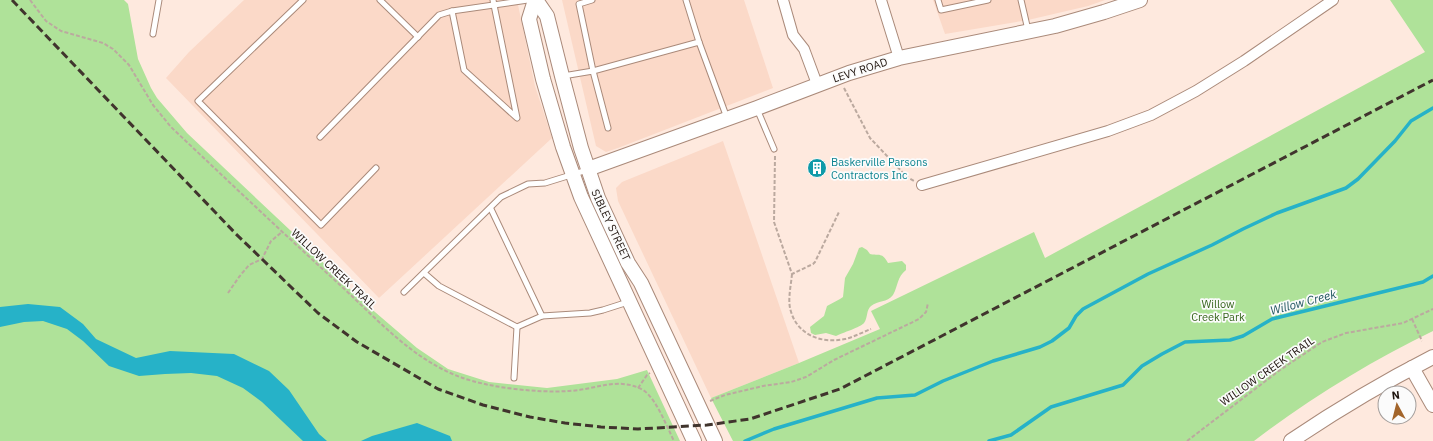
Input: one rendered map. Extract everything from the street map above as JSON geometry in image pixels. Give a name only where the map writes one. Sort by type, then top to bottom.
[{"type":"street","name":"SIBLEY STREET","points":[[535,0],[548,16],[562,76],[588,169],[598,198],[628,263],[641,283],[715,441]]},
{"type":"street","name":"SIBLEY STREET","points":[[535,0],[529,19],[543,79],[572,175],[694,441]]},
{"type":"street","points":[[783,0],[794,36],[804,49],[818,84]]},
{"type":"street","points":[[881,0],[899,58]]},
{"type":"street","points":[[922,185],[1108,131],[1151,115],[1196,91],[1244,61],[1333,0]]},
{"type":"street","name":"LEVY ROAD","points":[[588,169],[757,108],[818,84],[899,58],[1055,26],[1136,1]]},
{"type":"street","points":[[1291,441],[1323,420],[1433,357]]},
{"type":"street","points":[[1412,368],[1433,405]]},
{"type":"lane","points":[[153,34],[159,0]]},
{"type":"lane","points":[[303,0],[198,101],[321,225],[376,168]]},
{"type":"lane","points":[[380,0],[418,37]]},
{"type":"lane","points":[[320,137],[439,15],[493,2],[528,0]]},
{"type":"lane","points":[[592,0],[579,4],[593,71],[608,128]]},
{"type":"lane","points":[[686,0],[699,42],[728,118]]},
{"type":"lane","points":[[938,0],[941,10],[988,0]]},
{"type":"lane","points":[[1022,0],[1028,31]]},
{"type":"lane","points":[[452,11],[464,70],[517,118],[493,2]]},
{"type":"lane","points":[[562,76],[593,71],[699,42]]},
{"type":"lane","points":[[757,108],[774,149]]},
{"type":"lane","points":[[404,292],[491,209],[501,197],[528,184],[545,183],[588,169]]},
{"type":"lane","points":[[491,209],[542,316]]},
{"type":"lane","points":[[424,273],[439,286],[517,327]]},
{"type":"lane","points":[[517,327],[542,316],[590,313],[630,302]]},
{"type":"lane","points":[[514,378],[517,327]]},
{"type":"path","name":"WILLOW CREEK TRAIL","points":[[30,0],[46,20],[62,31],[103,43],[114,49],[129,65],[153,105],[171,127],[383,325],[421,357],[444,370],[480,384],[527,390],[568,391],[618,383],[638,388],[651,396],[656,403],[674,441]]},
{"type":"path","points":[[838,77],[870,138],[907,177],[922,185]]},
{"type":"path","points":[[774,149],[774,222],[792,274],[790,308],[794,320],[805,332],[818,339],[830,340],[846,338],[871,329]]},
{"type":"path","points":[[792,274],[815,262],[839,212]]},
{"type":"path","points":[[228,293],[249,265],[262,259],[271,242],[282,232]]},
{"type":"path","points":[[699,408],[725,394],[792,382],[806,377],[834,360],[919,319],[926,312],[928,303]]},
{"type":"path","name":"WILLOW CREEK TRAIL","points":[[1187,441],[1280,370],[1322,342],[1346,333],[1403,323],[1433,309]]},
{"type":"path","points":[[1412,319],[1422,341]]},
{"type":"path","points":[[638,388],[647,375],[651,372]]},
{"type":"shaded area","points":[[244,0],[517,0],[535,86],[552,138],[379,298],[166,78],[189,52]]},
{"type":"shaded area","points":[[562,0],[744,0],[773,88],[606,152],[596,146]]},
{"type":"shaded area","points":[[933,0],[1105,0],[1088,6],[1028,20],[945,34]]},
{"type":"shaded area","points":[[723,141],[799,363],[711,398],[618,201],[616,188],[622,182]]},
{"type":"green space","points":[[0,0],[124,0],[128,4],[138,59],[157,98],[187,133],[291,231],[361,300],[417,348],[448,369],[489,382],[547,388],[617,379],[647,370],[680,441],[0,441]]},
{"type":"green space","name":"Willow Creek Park","points":[[1390,0],[1433,0],[1433,331],[1364,368],[1318,396],[1296,410],[1254,441],[733,441],[711,398],[880,329],[871,311],[1034,232],[1045,258],[1425,52]]},
{"type":"green space","points":[[862,247],[870,254],[882,256],[888,263],[902,261],[906,265],[906,270],[899,279],[895,292],[891,298],[871,306],[862,325],[836,336],[826,333],[815,335],[811,333],[810,327],[824,316],[827,306],[843,297],[845,278],[853,264],[859,248]]},
{"type":"water","points":[[28,304],[60,307],[83,324],[96,339],[136,358],[170,351],[234,354],[269,371],[289,390],[319,434],[327,441],[303,441],[262,402],[243,388],[217,376],[191,373],[139,376],[109,366],[83,341],[67,329],[43,321],[24,322],[0,327],[0,307]]},
{"type":"water","points":[[417,423],[450,436],[452,441],[361,441],[372,436]]},
{"type":"waterway","points":[[745,441],[774,429],[877,398],[915,395],[943,381],[993,361],[1040,347],[1052,341],[1069,328],[1076,316],[1083,309],[1148,274],[1277,213],[1346,188],[1358,179],[1395,141],[1411,121],[1433,108]]},
{"type":"waterway","name":"Willow Creek","points":[[989,441],[1011,435],[1051,407],[1123,385],[1142,366],[1185,342],[1230,340],[1243,336],[1272,319],[1423,282],[1433,276]]},
{"type":"railway","points":[[12,0],[236,234],[318,313],[357,342],[438,389],[483,405],[530,417],[601,427],[638,429],[707,425],[750,419],[840,389],[1433,80]]},
{"type":"place","name":"Baskerville Parsons Contractors Inc","points":[[817,168]]}]
